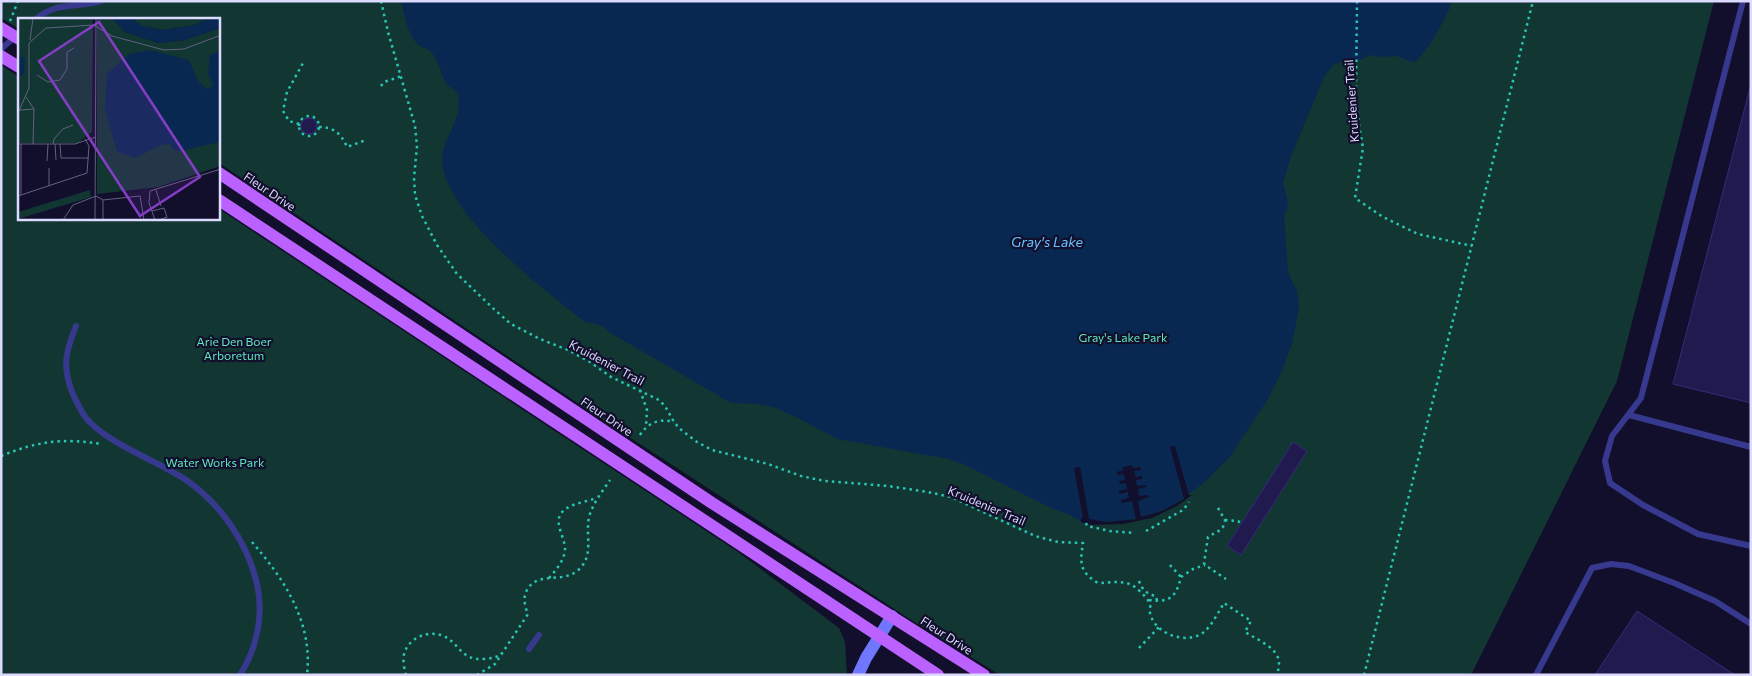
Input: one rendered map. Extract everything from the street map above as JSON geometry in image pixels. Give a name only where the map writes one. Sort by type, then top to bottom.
[{"type":"main road","points":[[1,56],[18,66]]},
{"type":"main road","name":"Fleur Drive","points":[[220,174],[712,503],[984,675]]},
{"type":"main road","points":[[220,201],[938,675]]},
{"type":"street","points":[[858,675],[866,658],[892,616]]},
{"type":"lane","points":[[37,18],[43,12],[55,7],[101,1]]},
{"type":"lane","points":[[1743,1],[1641,398],[1612,436],[1605,461],[1610,483],[1642,505],[1698,534],[1751,546]]},
{"type":"lane","points":[[1,49],[11,33]]},
{"type":"lane","points":[[76,326],[67,348],[65,361],[68,382],[77,405],[86,418],[99,430],[164,466],[207,497],[231,526],[247,556],[261,602],[254,646],[247,664],[240,675]]},
{"type":"lane","points":[[1629,415],[1751,447]]},
{"type":"lane","points":[[1536,675],[1592,568],[1610,564],[1629,566],[1715,601],[1751,624]]},
{"type":"lane","points":[[530,650],[539,635]]},
{"type":"path","points":[[11,33],[10,23],[18,1]]},
{"type":"path","name":"Kruidenier Trail","points":[[381,1],[415,126],[417,146],[414,178],[415,195],[422,216],[437,245],[457,274],[477,296],[512,324],[575,354],[612,377],[651,396],[665,406],[674,422],[688,436],[705,447],[727,455],[768,464],[801,476],[825,481],[888,486],[950,497],[1035,536],[1058,542],[1083,543],[1081,564],[1091,579],[1098,583],[1121,581],[1128,583],[1148,600]]},
{"type":"path","name":"Kruidenier Trail","points":[[1357,1],[1356,92],[1358,125],[1363,148],[1356,198],[1383,216],[1418,234],[1472,246]]},
{"type":"path","points":[[1364,675],[1533,1]]},
{"type":"path","points":[[299,124],[289,121],[283,111],[288,92],[303,63]]},
{"type":"path","points":[[381,86],[384,82],[402,76]]},
{"type":"path","points":[[312,117],[318,121],[319,127],[314,135],[306,136],[300,131],[299,124],[304,118],[312,117]]},
{"type":"path","points":[[319,127],[334,129],[342,137],[347,147],[366,140]]},
{"type":"path","points":[[640,390],[647,410],[646,426],[640,435]]},
{"type":"path","points":[[646,426],[659,421],[674,422]]},
{"type":"path","points":[[1,456],[46,442],[66,440],[103,444]]},
{"type":"path","points":[[478,675],[496,664],[528,614],[524,602],[527,590],[535,581],[565,577],[582,566],[588,553],[589,518],[598,497],[610,480]]},
{"type":"path","points":[[549,578],[558,568],[564,553],[565,546],[558,523],[562,513],[570,506],[598,497]]},
{"type":"path","points":[[1146,531],[1183,510],[1189,502]]},
{"type":"path","points":[[1218,508],[1226,520]]},
{"type":"path","points":[[1226,520],[1238,521],[1241,524]]},
{"type":"path","points":[[1205,566],[1208,537],[1223,529],[1226,520]]},
{"type":"path","points":[[1086,523],[1087,526],[1094,528],[1136,533]]},
{"type":"path","points":[[249,539],[270,564],[299,610],[308,646],[307,675]]},
{"type":"path","points":[[1170,565],[1181,577]]},
{"type":"path","points":[[1226,579],[1205,566],[1198,566],[1181,577],[1174,596],[1156,601],[1148,600],[1151,618],[1159,627],[1172,636],[1178,638],[1200,635],[1206,631],[1224,604],[1251,621],[1245,632],[1277,654],[1279,662],[1277,675]]},
{"type":"path","points":[[1139,581],[1146,592],[1156,596],[1156,601]]},
{"type":"path","points":[[1139,648],[1159,627]]},
{"type":"path","points":[[406,675],[404,665],[405,652],[410,643],[419,636],[435,634],[443,636],[461,652],[479,660],[497,657],[506,649]]},
{"type":"green space","name":"Gray's Lake Park","points":[[1,1],[1714,1],[1617,381],[1471,675],[1000,675],[916,623],[609,424],[220,164],[220,18],[18,18],[18,28],[1,18]]},
{"type":"green space","name":"Water Works Park","points":[[1,65],[18,76],[18,220],[220,220],[220,210],[738,552],[839,628],[845,642],[847,675],[1,675]]},
{"type":"water","name":"Gray's Lake","points":[[401,1],[1453,1],[1431,42],[1414,63],[1397,56],[1381,57],[1370,55],[1361,60],[1344,61],[1333,65],[1324,77],[1292,154],[1283,183],[1288,202],[1288,209],[1284,213],[1288,271],[1297,290],[1299,309],[1292,344],[1281,373],[1268,399],[1229,458],[1206,481],[1176,504],[1152,515],[1123,521],[1081,522],[963,464],[948,459],[837,439],[773,407],[731,403],[609,332],[603,326],[585,322],[522,271],[477,227],[459,204],[447,181],[442,160],[445,144],[457,117],[459,100],[455,91],[447,85],[433,54],[428,49],[420,46],[412,37]]},
{"type":"pier","points":[[1175,446],[1189,495],[1192,495],[1177,506],[1152,518],[1123,524],[1091,525],[1081,522],[1081,518],[1083,518],[1074,468],[1080,467],[1089,519],[1107,522],[1136,519],[1132,501],[1121,503],[1121,500],[1129,498],[1128,492],[1119,494],[1119,491],[1127,489],[1126,483],[1120,484],[1119,481],[1125,480],[1124,474],[1117,475],[1117,472],[1123,470],[1123,467],[1132,465],[1133,468],[1140,467],[1141,470],[1134,471],[1136,477],[1142,476],[1142,479],[1136,480],[1137,486],[1146,485],[1146,487],[1138,489],[1139,496],[1148,495],[1149,497],[1138,501],[1141,517],[1162,511],[1184,499],[1170,447]]},
{"type":"building","points":[[1751,84],[1751,403],[1673,384]]},
{"type":"building","points":[[309,118],[315,120],[317,126],[315,132],[309,134],[303,132],[301,126],[303,120]]},
{"type":"building","points":[[1293,442],[1307,451],[1241,555],[1227,546]]},
{"type":"building","points":[[1637,611],[1735,675],[1595,675]]},
{"type":"park label","name":"Arie Den Boer Arboretum","points":[[234,348]]}]
